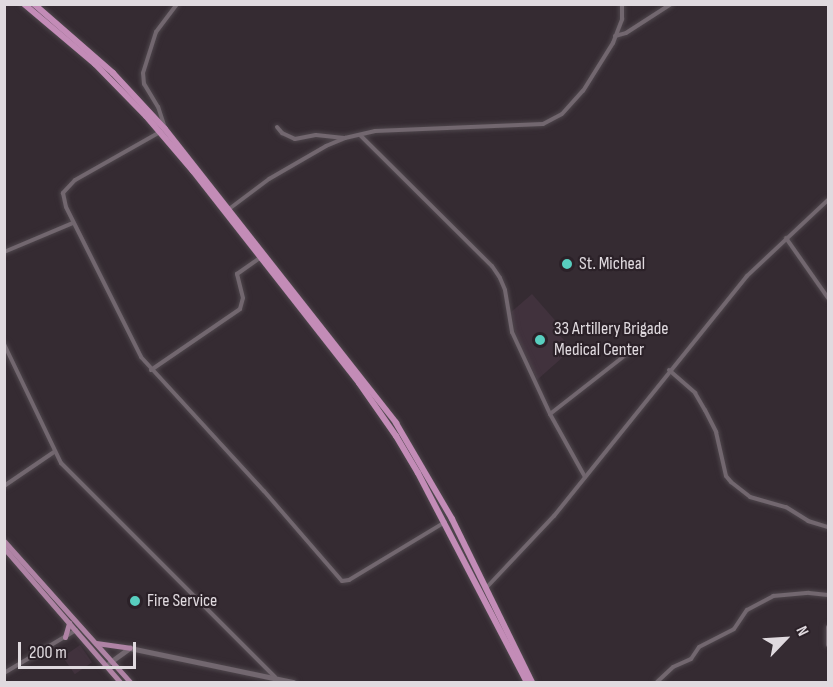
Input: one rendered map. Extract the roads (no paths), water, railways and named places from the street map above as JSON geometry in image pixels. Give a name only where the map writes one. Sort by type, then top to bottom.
[{"type":"highway","points":[[24,4],[51,22],[113,73],[153,114],[163,130]]},
{"type":"highway","points":[[33,4],[163,130],[361,382],[449,520],[487,587],[532,682]]},
{"type":"highway","points":[[227,210],[260,258],[279,277]]},
{"type":"highway","points":[[449,520],[527,682]]},
{"type":"main road","points":[[4,541],[130,682]]},
{"type":"main road","points":[[4,548],[120,682]]},
{"type":"main road","points":[[65,637],[69,623]]},
{"type":"main road","points":[[96,643],[130,648]]},
{"type":"street","points":[[177,4],[158,28],[145,64],[143,82],[155,103],[163,130],[68,186],[63,200],[138,351],[151,370],[264,491],[342,581],[349,580],[449,520]]},
{"type":"street","points":[[227,210],[269,179],[326,146],[345,138],[394,129],[543,124],[573,104],[615,36],[622,19],[622,4]]},
{"type":"street","points":[[615,36],[626,33],[671,4]]},
{"type":"street","points":[[153,114],[155,103]]},
{"type":"street","points":[[277,127],[282,133],[295,139],[313,135],[345,138]]},
{"type":"street","points":[[360,134],[479,253],[500,278],[505,290],[512,332],[550,414],[585,477]]},
{"type":"street","points":[[487,587],[554,516],[669,370],[747,276],[828,200]]},
{"type":"street","points":[[4,252],[73,222]]},
{"type":"street","points":[[786,238],[828,298]]},
{"type":"street","points":[[151,370],[240,309],[243,297],[237,274],[260,258]]},
{"type":"street","points":[[4,344],[61,463],[275,677]]},
{"type":"street","points":[[550,414],[632,350]]},
{"type":"street","points":[[669,370],[694,393],[705,410],[716,432],[726,476],[731,482],[750,497],[786,507],[801,518],[828,527]]},
{"type":"street","points":[[4,486],[54,452]]},
{"type":"street","points":[[657,682],[673,667],[689,661],[699,647],[735,629],[747,610],[783,593],[808,592],[828,596]]},
{"type":"street","points":[[4,673],[81,626]]},
{"type":"street","points":[[828,627],[828,645]]},
{"type":"street","points":[[106,666],[130,648],[293,682]]},
{"type":"place","name":"St. Micheal","points":[[567,264]]},
{"type":"place","name":"33 Artillery Brigade Medical Center","points":[[540,340]]},
{"type":"place","name":"Fire Service","points":[[135,601]]}]
